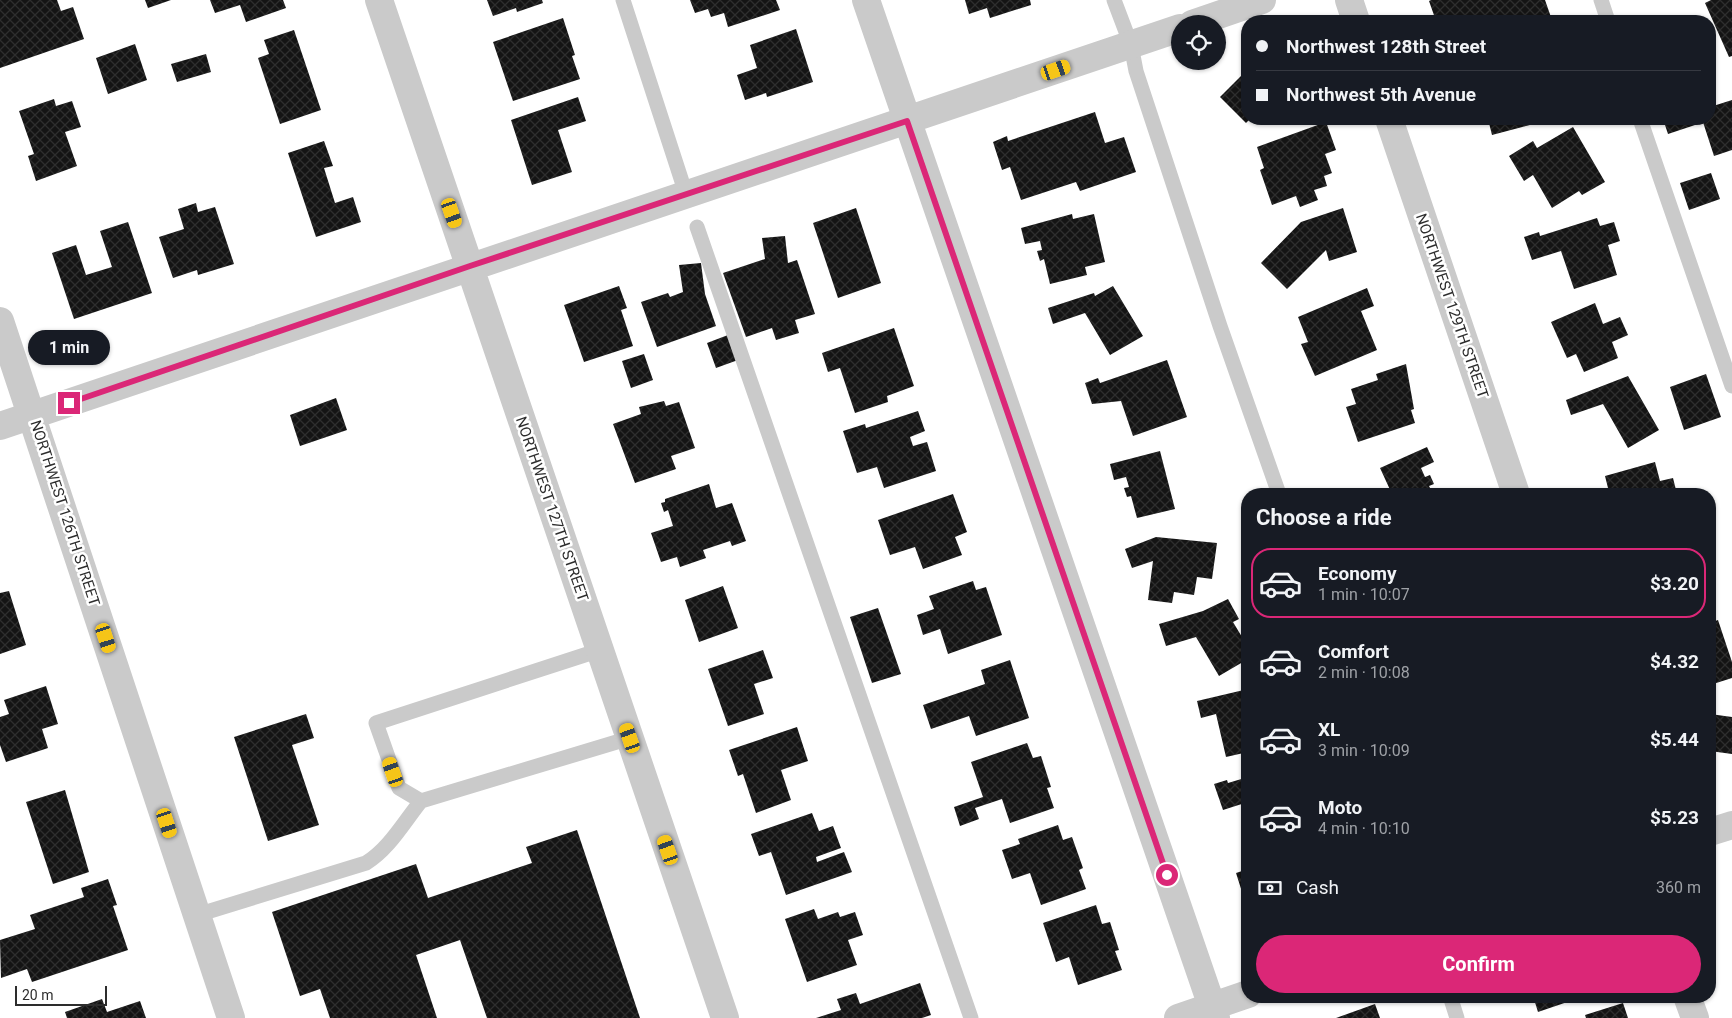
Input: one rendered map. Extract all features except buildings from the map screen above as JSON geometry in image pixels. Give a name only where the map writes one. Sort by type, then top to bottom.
[{"type":"street","name":"NORTHWEST 127TH STREET","points":[[379,0],[726,1018]]},
{"type":"street","points":[[866,0],[1214,1012]]},
{"type":"street","points":[[1218,15],[1262,0]]},
{"type":"street","points":[[1349,0],[1354,15]]},
{"type":"street","points":[[0,426],[1171,31]]},
{"type":"street","name":"NORTHWEST 129TH STREET","points":[[1391,125],[1514,488]]},
{"type":"street","name":"NORTHWEST 126TH STREET","points":[[0,321],[231,1018]]},
{"type":"street","points":[[1716,830],[1732,825]]},
{"type":"street","points":[[1178,1018],[1214,1012],[1241,998]]},
{"type":"street","points":[[1689,1003],[1694,1018]]},
{"type":"lane","points":[[623,0],[686,194]]},
{"type":"lane","points":[[1114,0],[1131,45],[1136,71],[1220,326],[1277,488]]},
{"type":"lane","points":[[1601,0],[1606,15]]},
{"type":"lane","points":[[1642,125],[1732,386]]},
{"type":"lane","points":[[697,227],[970,1018]]},
{"type":"lane","points":[[421,801],[399,788],[376,724],[600,650]]},
{"type":"lane","points":[[197,915],[366,863],[387,846],[421,801],[630,738]]},
{"type":"lane","points":[[1452,1003],[1457,1018]]},
{"type":"route","points":[[69,403],[470,266],[907,121],[1167,875]]}]
